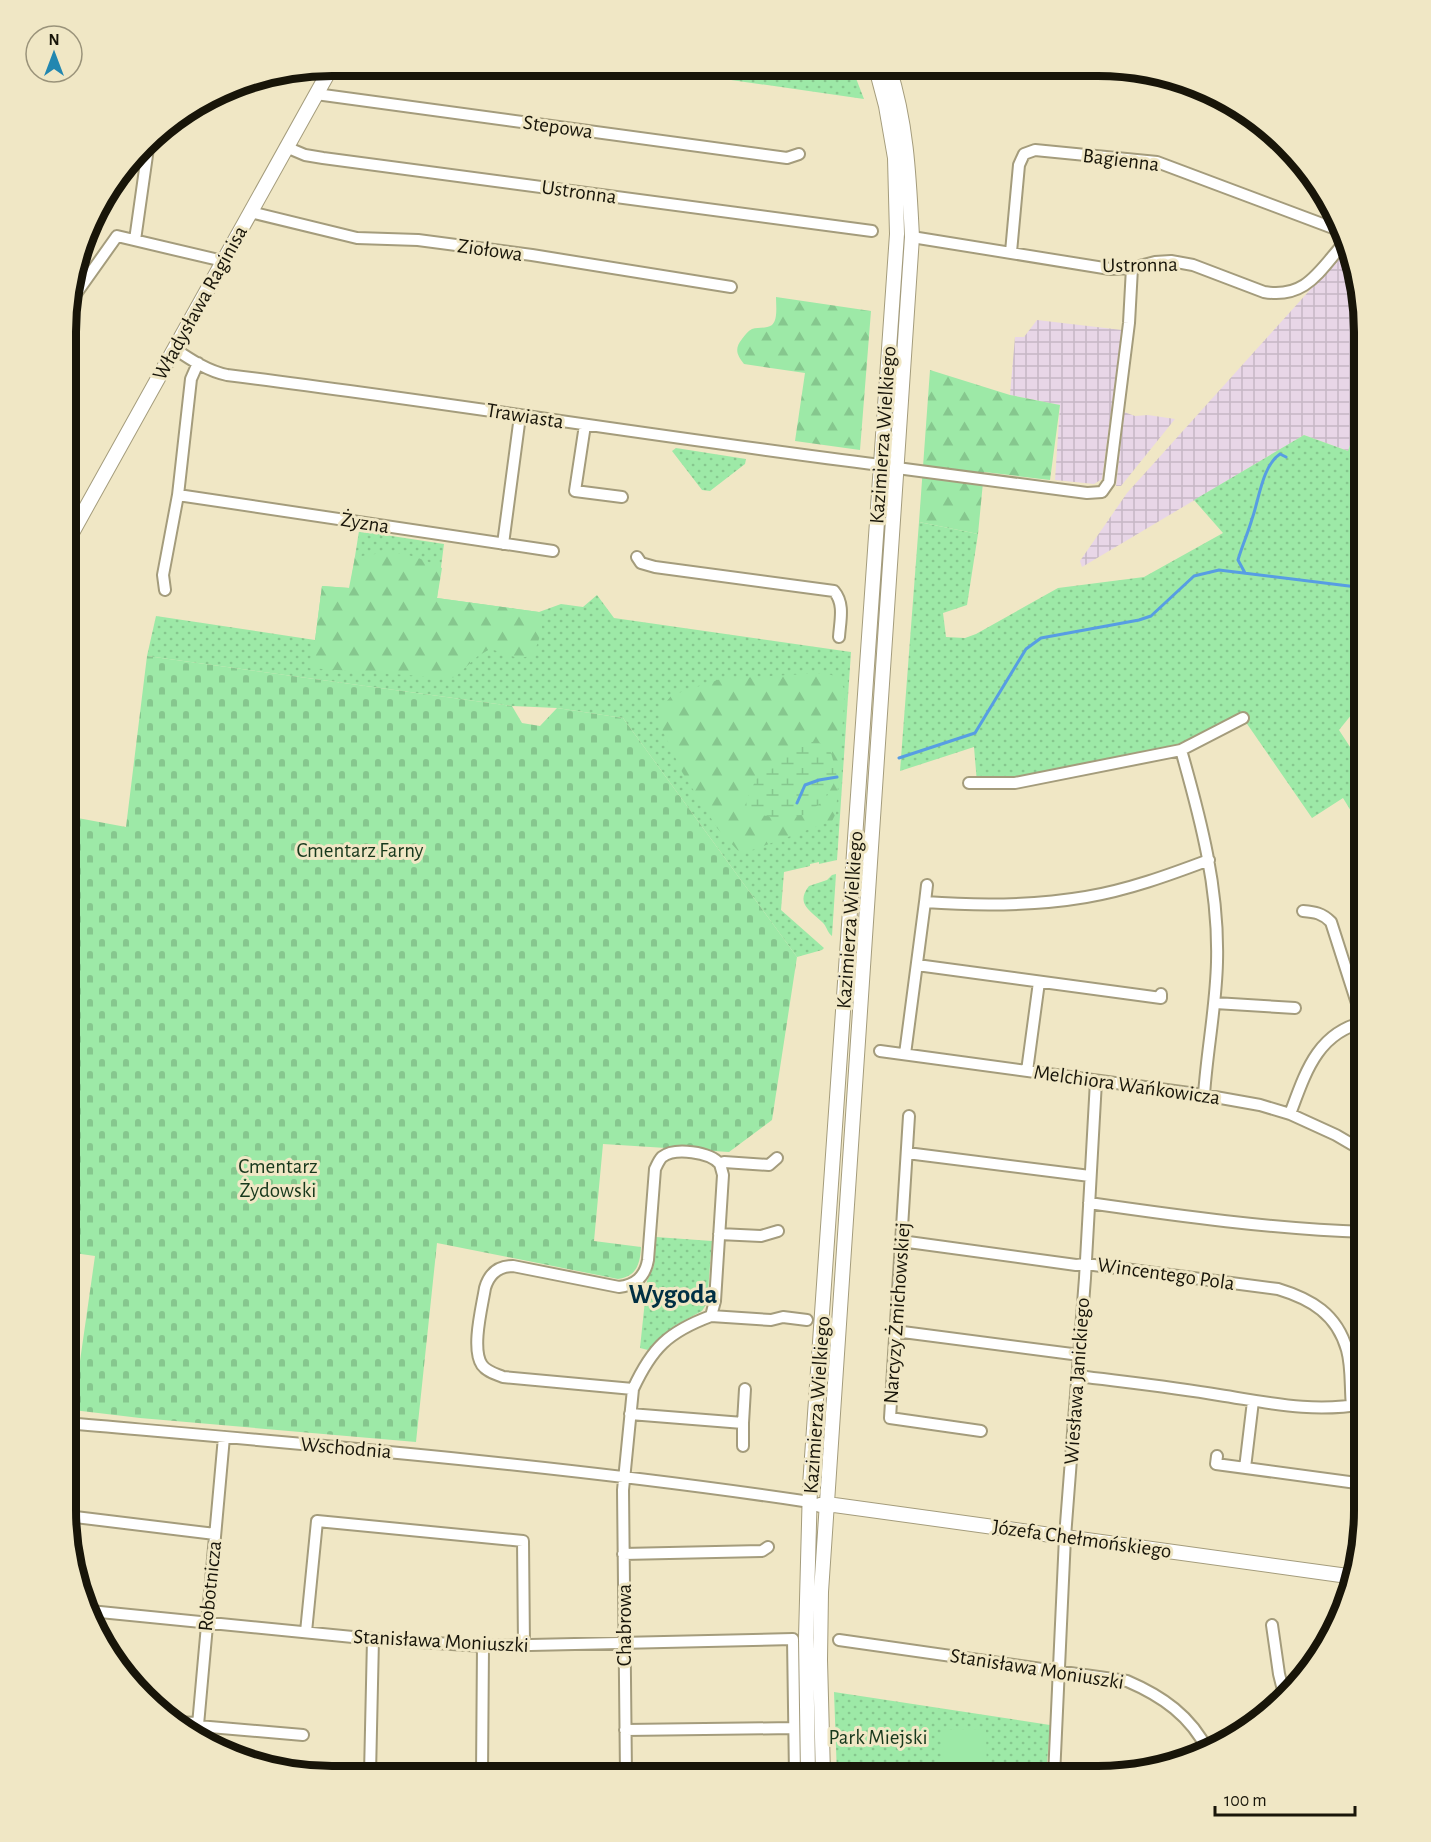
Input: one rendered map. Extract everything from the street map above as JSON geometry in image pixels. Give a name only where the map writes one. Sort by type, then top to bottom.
[{"type":"main road","name":"Władysława Raginisa","points":[[76,526],[326,76]]},
{"type":"main road","name":"Kazimierza Wielkiego","points":[[808,1766],[806,1638],[817,1385],[897,234],[895,158],[878,76]]},
{"type":"main road","name":"Kazimierza Wielkiego","points":[[823,1766],[821,1631],[827,1504],[912,237],[908,155],[897,90],[892,76]]},
{"type":"main road","points":[[874,583],[875,587],[880,590],[886,589],[889,585]]},
{"type":"main road","points":[[854,871],[870,876]]},
{"type":"main road","points":[[817,1385],[835,1387]]},
{"type":"main road","name":"Józefa Chełmońskiego","points":[[810,1506],[827,1504],[1346,1575]]},
{"type":"street","name":"Stepowa","points":[[316,94],[787,158],[799,154]]},
{"type":"street","name":"Ustronna","points":[[286,147],[305,155],[324,158],[873,231]]},
{"type":"street","name":"Bagienna","points":[[1011,252],[1019,165],[1024,154],[1035,150],[1157,162],[1332,228]]},
{"type":"street","points":[[135,240],[147,156]]},
{"type":"street","name":"Ziołowa","points":[[250,212],[357,238],[439,242],[731,287]]},
{"type":"street","points":[[80,288],[117,236],[223,261]]},
{"type":"street","name":"Ustronna","points":[[912,237],[1110,269],[1132,268],[1155,262],[1172,261],[1193,265],[1264,292],[1282,293],[1300,289],[1340,247]]},
{"type":"street","points":[[897,468],[1087,493],[1102,492],[1109,482],[1129,323],[1132,268]]},
{"type":"street","name":"Trawiasta","points":[[175,349],[213,371],[227,375],[881,465]]},
{"type":"street","points":[[165,590],[163,575],[178,495],[191,380],[198,363]]},
{"type":"street","points":[[503,544],[520,416]]},
{"type":"street","points":[[585,425],[575,491],[622,497]]},
{"type":"street","name":"Żyzna","points":[[178,495],[553,551]]},
{"type":"street","points":[[637,557],[641,563],[655,567],[834,591],[842,603],[839,637]]},
{"type":"street","points":[[969,783],[1015,783],[1181,750],[1243,718]]},
{"type":"street","points":[[1181,750],[1209,860],[1217,936],[1215,1003],[1204,1095]]},
{"type":"street","points":[[925,902],[1001,905],[1044,903],[1088,897],[1150,882],[1209,860]]},
{"type":"street","points":[[905,1054],[927,885]]},
{"type":"street","points":[[1303,912],[1316,912],[1324,915],[1331,922],[1354,992]]},
{"type":"street","points":[[917,965],[1161,998],[1161,994]]},
{"type":"street","points":[[1027,1071],[1039,982]]},
{"type":"street","points":[[1215,1003],[1295,1008]]},
{"type":"street","points":[[1290,1114],[1319,1049],[1342,1031],[1354,1026]]},
{"type":"street","name":"Melchiora Wańkowicza","points":[[880,1051],[1204,1095],[1260,1105],[1290,1114],[1354,1146]]},
{"type":"street","name":"Wiesława Janickiego","points":[[1054,1766],[1065,1537],[1080,1355],[1096,1081]]},
{"type":"street","name":"Narcyzy Żmichowskiej","points":[[909,1116],[890,1418],[981,1431]]},
{"type":"street","points":[[711,1316],[715,1301],[723,1175],[720,1164],[714,1158],[697,1153],[670,1153],[661,1157],[655,1169],[647,1266],[642,1276],[633,1283],[619,1287],[513,1266],[500,1268],[488,1280],[485,1288],[477,1345],[478,1357],[487,1370],[503,1377],[633,1389],[648,1360],[660,1345],[694,1322],[711,1316],[771,1320],[783,1317],[807,1320]]},
{"type":"street","points":[[907,1153],[1090,1176]]},
{"type":"street","points":[[720,1164],[724,1162],[769,1165],[777,1158]]},
{"type":"street","points":[[1089,1203],[1228,1223],[1354,1231]]},
{"type":"street","points":[[719,1234],[761,1236],[778,1232]]},
{"type":"street","name":"Wincentego Pola","points":[[901,1241],[1278,1289],[1299,1295],[1317,1305],[1340,1331],[1347,1351],[1352,1406]]},
{"type":"street","points":[[895,1331],[1080,1355]]},
{"type":"street","points":[[1078,1376],[1306,1408],[1326,1409],[1352,1406]]},
{"type":"street","name":"Chabrowa","points":[[626,1766],[623,1554],[625,1476],[633,1389]]},
{"type":"street","points":[[743,1446],[745,1389]]},
{"type":"street","points":[[1245,1468],[1253,1401]]},
{"type":"street","points":[[630,1414],[743,1423]]},
{"type":"street","name":"Wschodnia","points":[[76,1424],[625,1476]]},
{"type":"street","name":"Robotnicza","points":[[198,1727],[224,1437]]},
{"type":"street","points":[[1217,1456],[1216,1464],[1354,1483]]},
{"type":"street","name":"Józefa Chełmońskiego","points":[[625,1476],[810,1506]]},
{"type":"street","points":[[76,1517],[215,1534]]},
{"type":"street","points":[[306,1632],[317,1521],[523,1541],[524,1646]]},
{"type":"street","points":[[623,1554],[762,1551],[768,1547]]},
{"type":"street","name":"Stanisława Moniuszki","points":[[98,1612],[373,1639],[483,1646],[793,1639],[794,1728]]},
{"type":"street","points":[[1272,1624],[1283,1688]]},
{"type":"street","points":[[370,1766],[373,1639]]},
{"type":"street","name":"Stanisława Moniuszki","points":[[840,1640],[1127,1681],[1149,1690],[1167,1702],[1186,1718],[1204,1743]]},
{"type":"street","points":[[482,1766],[483,1646]]},
{"type":"street","points":[[200,1728],[303,1736]]},
{"type":"street","points":[[625,1730],[794,1728],[795,1766]]},
{"type":"shaded area","points":[[1342,254],[1350,282],[1354,315],[1354,433],[1348,451],[1304,435],[1082,567],[1080,561],[1127,493]]},
{"type":"shaded area","points":[[1037,320],[1122,330],[1102,479],[1094,484],[1055,480],[1060,405],[1010,395],[1015,337],[1024,337]]},
{"type":"shaded area","points":[[1124,412],[1135,416],[1148,415],[1175,419],[1121,486],[1116,486]]},
{"type":"green space","points":[[704,76],[855,76],[864,99]]},
{"type":"green space","points":[[776,297],[871,311],[860,450],[795,441],[805,373],[744,364],[740,358],[737,352],[738,346],[747,333],[752,329],[767,327],[774,323]]},
{"type":"green space","points":[[930,370],[1010,395],[1060,405],[1050,480],[984,472],[978,534],[919,522]]},
{"type":"green space","points":[[1354,433],[1354,712],[1339,730],[1354,753],[1354,816],[1343,798],[1312,818],[1243,718],[1181,750],[1015,783],[977,783],[974,747],[900,771],[919,522],[978,534],[967,605],[943,613],[946,637],[965,638],[1058,588],[1144,577],[1223,533],[1194,500],[1304,435],[1348,451]]},
{"type":"green space","points":[[676,448],[746,459],[745,464],[710,491],[702,490],[672,451]]},
{"type":"green space","points":[[359,531],[444,544],[437,598],[539,612],[561,604],[583,607],[597,595],[614,618],[851,652],[837,860],[810,864],[810,866],[784,872],[781,910],[824,948],[797,957],[623,718],[557,708],[512,706],[147,656],[156,616],[315,640],[322,586],[350,588]]},
{"type":"green space","points":[[382,553],[413,556],[442,568],[437,598],[539,612],[542,626],[535,648],[531,654],[520,658],[490,649],[478,656],[455,677],[449,678],[308,668],[315,640],[322,586],[349,588],[355,557]]},
{"type":"green space","points":[[147,656],[512,706],[522,723],[540,726],[557,708],[623,718],[797,957],[772,1120],[729,1152],[603,1144],[594,1241],[641,1247],[640,1259],[636,1268],[624,1277],[618,1279],[437,1243],[416,1442],[76,1410],[76,1389],[95,1256],[76,1253],[76,818],[126,827]]},
{"type":"green space","points":[[807,674],[835,676],[845,691],[836,813],[832,821],[741,854],[717,828],[682,772],[660,725],[660,709],[672,695],[721,679]]},
{"type":"green space","points":[[818,742],[830,749],[837,777],[825,800],[804,815],[776,818],[757,814],[747,808],[746,801],[758,775],[765,770],[775,768],[798,746]]},
{"type":"green space","points":[[836,874],[832,936],[824,924],[807,908],[803,898],[809,886],[827,880]]},
{"type":"green space","points":[[656,1237],[712,1241],[707,1303],[702,1311],[674,1326],[648,1350],[640,1348],[647,1281],[654,1266]]},
{"type":"green space","name":"Park Miejski","points":[[834,1692],[1050,1725],[1047,1766],[837,1766]]},
{"type":"green space","points":[[986,1729],[987,1766],[942,1766],[942,1730]]},
{"type":"waterway","points":[[1245,573],[1238,560],[1265,475],[1274,459],[1280,454],[1286,457]]},
{"type":"waterway","points":[[899,758],[975,733],[1026,649],[1041,638],[1151,616],[1194,576],[1219,570],[1354,587]]},
{"type":"waterway","points":[[797,803],[805,785],[837,777]]},
{"type":"district","name":"Wygoda","points":[[673,1294]]},
{"type":"park label","name":"Cmentarz Farny","points":[[360,850]]},
{"type":"park label","name":"Cmentarz Żydowski","points":[[278,1178]]}]
